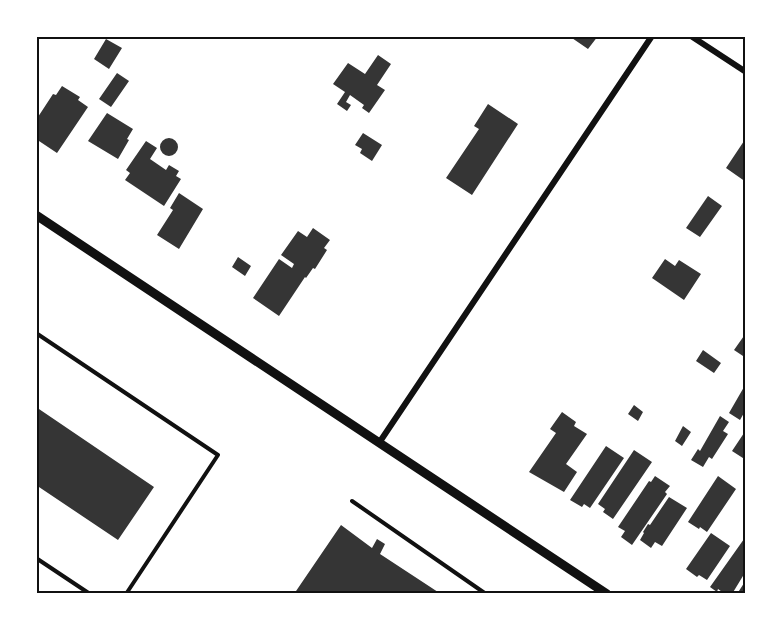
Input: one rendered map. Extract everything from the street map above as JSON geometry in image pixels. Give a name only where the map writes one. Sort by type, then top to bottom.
[{"type":"street","points":[[379,443],[652,36]]},
{"type":"street","points":[[691,36],[746,72]]},
{"type":"street","points":[[36,215],[607,594]]},
{"type":"lane","points":[[36,333],[219,455],[126,594]]},
{"type":"lane","points":[[352,501],[486,594]]},
{"type":"lane","points":[[36,558],[90,594]]},
{"type":"building","points":[[569,36],[598,36],[588,49]]},
{"type":"building","points":[[106,39],[122,48],[109,69],[94,59]]},
{"type":"building","points":[[378,55],[391,64],[377,85],[385,90],[369,113],[362,108],[364,105],[350,95],[346,102],[351,105],[347,111],[337,104],[345,92],[333,84],[348,63],[365,74]]},
{"type":"building","points":[[117,73],[129,81],[111,107],[99,99]]},
{"type":"building","points":[[62,86],[80,97],[78,100],[88,107],[57,153],[36,139],[36,120],[53,94],[56,95]]},
{"type":"building","points":[[488,104],[518,124],[472,195],[446,178],[479,129],[474,126]]},
{"type":"building","points":[[107,113],[133,129],[118,159],[88,141]]},
{"type":"building","points":[[363,133],[382,145],[372,161],[360,153],[362,149],[355,145]]},
{"type":"building","points":[[169,138],[175,141],[178,147],[175,153],[169,156],[163,153],[160,147],[163,141]]},
{"type":"building","points":[[746,138],[746,182],[726,168]]},
{"type":"building","points":[[146,141],[157,148],[150,159],[166,170],[169,165],[179,171],[176,176],[181,179],[164,206],[125,180],[130,173],[126,170]]},
{"type":"building","points":[[179,193],[203,209],[179,249],[157,235],[173,210],[170,208]]},
{"type":"building","points":[[708,196],[722,206],[700,237],[686,228]]},
{"type":"building","points":[[313,228],[330,240],[324,248],[327,250],[315,269],[313,268],[305,277],[279,316],[253,298],[279,259],[292,268],[294,264],[281,255],[298,231],[307,237]]},
{"type":"building","points":[[238,257],[251,266],[245,276],[232,267]]},
{"type":"building","points":[[665,259],[675,266],[679,260],[701,274],[684,300],[652,278]]},
{"type":"building","points":[[746,333],[746,358],[734,350]]},
{"type":"building","points":[[703,350],[721,363],[714,373],[696,361]]},
{"type":"building","points":[[744,387],[746,389],[746,415],[744,413],[740,420],[729,413]]},
{"type":"building","points":[[634,405],[643,412],[638,421],[628,414]]},
{"type":"building","points":[[36,407],[154,487],[118,540],[36,485]]},
{"type":"building","points":[[562,412],[576,422],[574,426],[587,434],[566,464],[577,472],[564,492],[529,472],[556,433],[550,429]]},
{"type":"building","points":[[720,416],[729,422],[723,431],[728,434],[712,459],[709,457],[703,467],[691,460],[698,449],[700,451]]},
{"type":"building","points":[[683,426],[691,432],[682,446],[675,441]]},
{"type":"building","points":[[744,433],[746,435],[746,460],[732,451]]},
{"type":"building","points":[[606,446],[624,458],[590,508],[584,504],[582,507],[570,500]]},
{"type":"building","points":[[634,450],[652,462],[613,519],[603,512],[605,509],[598,504]]},
{"type":"building","points":[[655,476],[670,486],[665,492],[667,494],[632,545],[621,537],[625,531],[618,527],[649,481],[651,482]]},
{"type":"building","points":[[718,476],[736,489],[707,532],[688,522]]},
{"type":"building","points":[[669,497],[687,508],[662,546],[655,542],[651,548],[640,540],[648,524],[650,525]]},
{"type":"building","points":[[341,525],[372,548],[377,539],[385,544],[380,554],[441,594],[294,594]]},
{"type":"building","points":[[711,533],[730,546],[707,580],[699,575],[697,577],[686,569]]},
{"type":"building","points":[[744,539],[746,540],[746,571],[732,594],[725,594],[718,589],[717,592],[710,587]]},
{"type":"building","points":[[746,580],[746,594],[737,594]]}]
